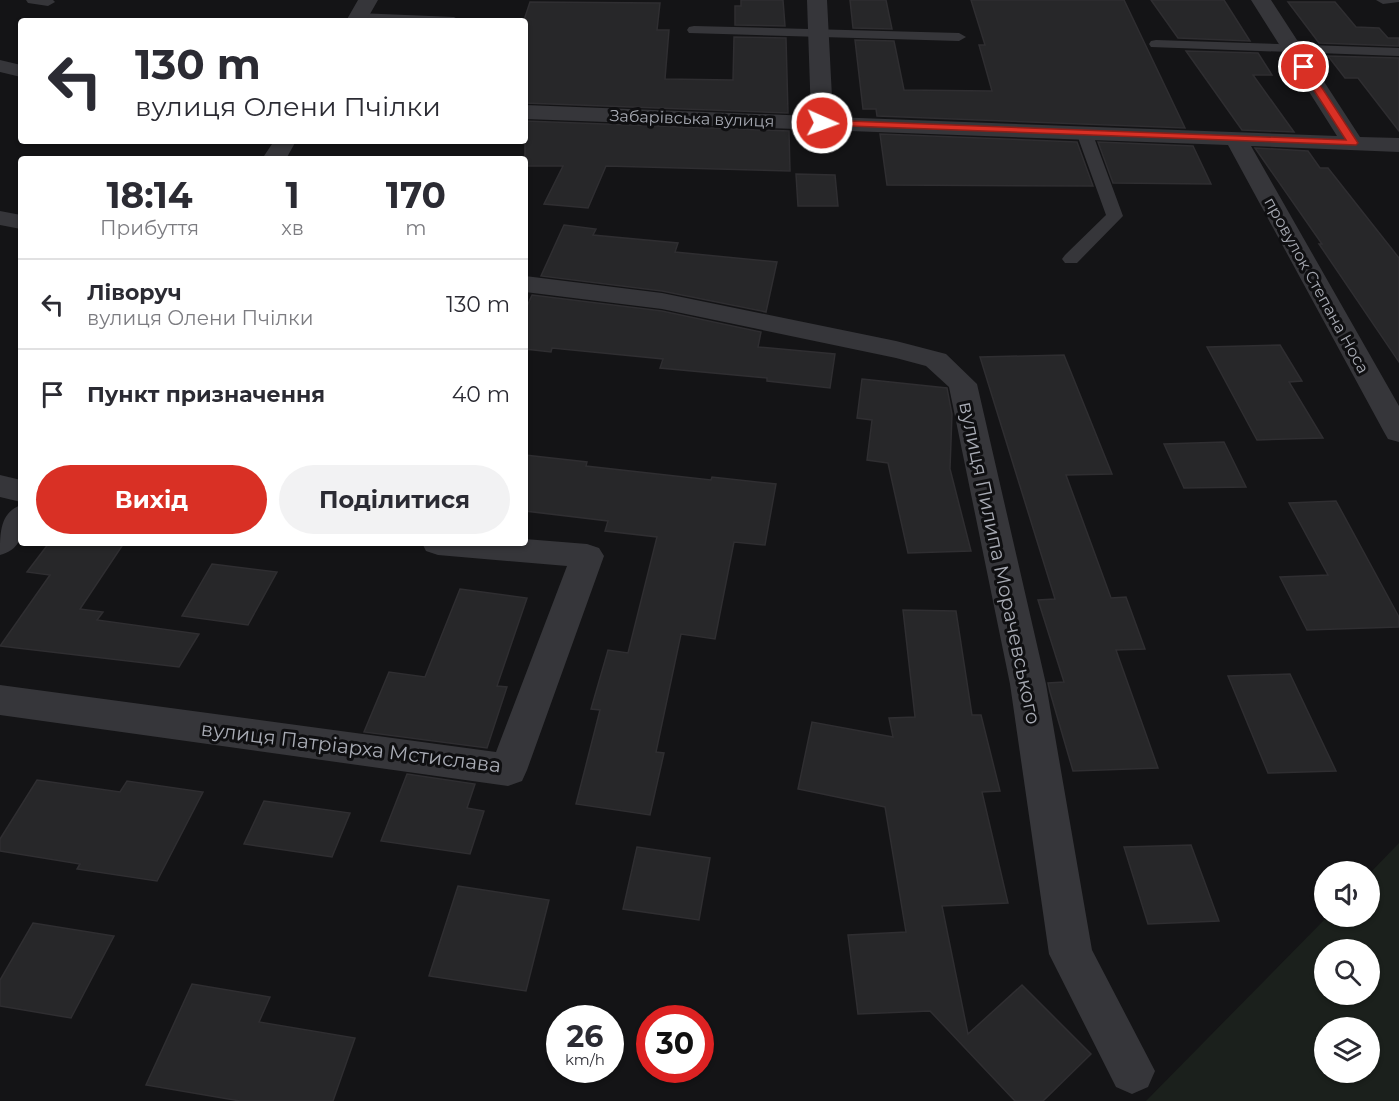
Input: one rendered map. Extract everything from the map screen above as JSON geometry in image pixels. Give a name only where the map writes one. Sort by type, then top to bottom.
[{"type":"street","points":[[358,18],[368,0]]},
{"type":"street","points":[[817,0],[822,123]]},
{"type":"street","points":[[1261,0],[1353,143]]},
{"type":"street","points":[[0,66],[18,70]]},
{"type":"street","name":"Забарівська вулиця","points":[[528,112],[1399,145]]},
{"type":"street","name":"провулок Степана Носа","points":[[1235,138],[1399,432]]},
{"type":"street","points":[[0,218],[18,221]]},
{"type":"street","name":"вулиця Пилипа Морачевського","points":[[528,284],[662,301],[896,350],[936,360],[963,384],[1028,684],[1071,954],[1132,1071]]},
{"type":"street","points":[[0,486],[18,490]]},
{"type":"street","points":[[0,543],[18,520]]},
{"type":"street","name":"вулиця Патріарха Мстислава","points":[[0,700],[508,770],[587,556],[472,546]]},
{"type":"lane","points":[[33,0],[48,2]]},
{"type":"lane","points":[[1383,0],[1394,0]]},
{"type":"lane","points":[[694,30],[959,37]]},
{"type":"lane","points":[[1156,44],[1399,52]]},
{"type":"lane","points":[[1071,259],[1114,216],[1084,132]]},
{"type":"shaded area","points":[[1399,843],[1399,1101],[1146,1101],[1317,927],[1380,927],[1380,863]]},
{"type":"building","points":[[741,0],[783,0],[785,26],[735,25],[735,6],[741,6]]},
{"type":"building","points":[[850,0],[886,0],[892,29],[853,28]]},
{"type":"building","points":[[971,0],[1124,0],[1185,128],[877,116],[876,109],[863,109],[855,40],[894,41],[904,90],[992,91],[979,45],[985,45]]},
{"type":"building","points":[[1151,0],[1224,0],[1250,41],[1178,38]]},
{"type":"building","points":[[530,2],[660,3],[657,30],[669,30],[665,79],[733,80],[734,37],[786,38],[788,113],[528,103],[528,18],[525,17]]},
{"type":"building","points":[[1288,2],[1335,2],[1356,27],[1379,28],[1388,38],[1399,38],[1399,46],[1319,43]]},
{"type":"building","points":[[1186,51],[1258,53],[1272,75],[1253,75],[1294,132],[1242,130]]},
{"type":"building","points":[[1328,56],[1399,58],[1399,131],[1358,78],[1345,78]]},
{"type":"building","points":[[528,121],[789,131],[790,171],[606,166],[588,208],[544,204],[563,166],[528,166],[528,156],[525,156],[525,144],[528,144]]},
{"type":"building","points":[[880,134],[1077,142],[1093,186],[887,185]]},
{"type":"building","points":[[1098,142],[1193,146],[1211,184],[1113,183]]},
{"type":"building","points":[[1255,148],[1308,151],[1320,168],[1328,168],[1399,258],[1399,362],[1319,244],[1322,244]]},
{"type":"building","points":[[796,174],[835,175],[838,206],[798,206]]},
{"type":"building","points":[[564,225],[596,229],[593,235],[678,243],[675,252],[777,262],[766,312],[662,291],[541,276]]},
{"type":"building","points":[[532,295],[662,311],[761,332],[758,347],[835,354],[830,388],[767,381],[767,378],[660,368],[663,359],[552,348],[551,352],[528,349],[528,304]]},
{"type":"building","points":[[1280,345],[1302,381],[1289,382],[1323,438],[1257,440],[1207,347]]},
{"type":"building","points":[[1064,355],[1112,474],[1066,475],[1111,598],[1126,597],[1145,649],[1116,650],[1158,768],[1073,771],[1050,692],[1048,683],[1064,682],[1038,600],[1055,599],[980,357]]},
{"type":"building","points":[[862,379],[947,388],[952,414],[950,469],[971,551],[908,553],[888,463],[867,460],[872,420],[857,418]]},
{"type":"building","points":[[1224,442],[1246,487],[1184,488],[1164,444]]},
{"type":"building","points":[[528,455],[587,462],[586,466],[711,480],[712,477],[776,484],[765,545],[734,542],[715,639],[681,634],[656,752],[664,753],[650,815],[576,804],[600,710],[591,709],[608,650],[628,653],[657,537],[605,531],[608,521],[528,511]]},
{"type":"building","points":[[1336,501],[1399,617],[1399,627],[1307,630],[1280,577],[1328,575],[1289,503]]},
{"type":"building","points":[[47,546],[122,546],[80,609],[103,612],[97,620],[199,634],[179,667],[0,646],[50,575],[27,572]]},
{"type":"building","points":[[212,564],[277,572],[248,625],[182,616]]},
{"type":"building","points":[[460,589],[527,598],[497,686],[507,687],[487,748],[364,732],[389,672],[425,677]]},
{"type":"building","points":[[903,610],[956,611],[972,715],[981,715],[1000,791],[982,792],[1008,903],[942,906],[968,1034],[1022,985],[1091,1054],[1043,1101],[1015,1101],[930,1011],[858,1014],[848,935],[906,932],[885,807],[798,789],[812,722],[893,737],[889,718],[915,717]]},
{"type":"building","points":[[1290,674],[1336,771],[1268,773],[1228,676]]},
{"type":"building","points":[[407,774],[475,784],[467,808],[484,811],[470,854],[381,841]]},
{"type":"building","points":[[37,780],[120,792],[127,781],[203,792],[157,881],[77,869],[80,864],[0,851],[0,839]]},
{"type":"building","points":[[264,801],[350,813],[332,857],[244,844]]},
{"type":"building","points":[[1191,845],[1219,921],[1148,924],[1124,847]]},
{"type":"building","points":[[637,847],[710,858],[699,920],[623,909]]},
{"type":"building","points":[[458,886],[549,900],[526,991],[429,976]]},
{"type":"building","points":[[33,923],[114,936],[71,1018],[0,1006],[0,980]]},
{"type":"building","points":[[192,984],[270,997],[259,1022],[355,1038],[333,1101],[240,1101],[146,1085]]},
{"type":"route","points":[[822,123],[1353,143],[1304,67]]}]
